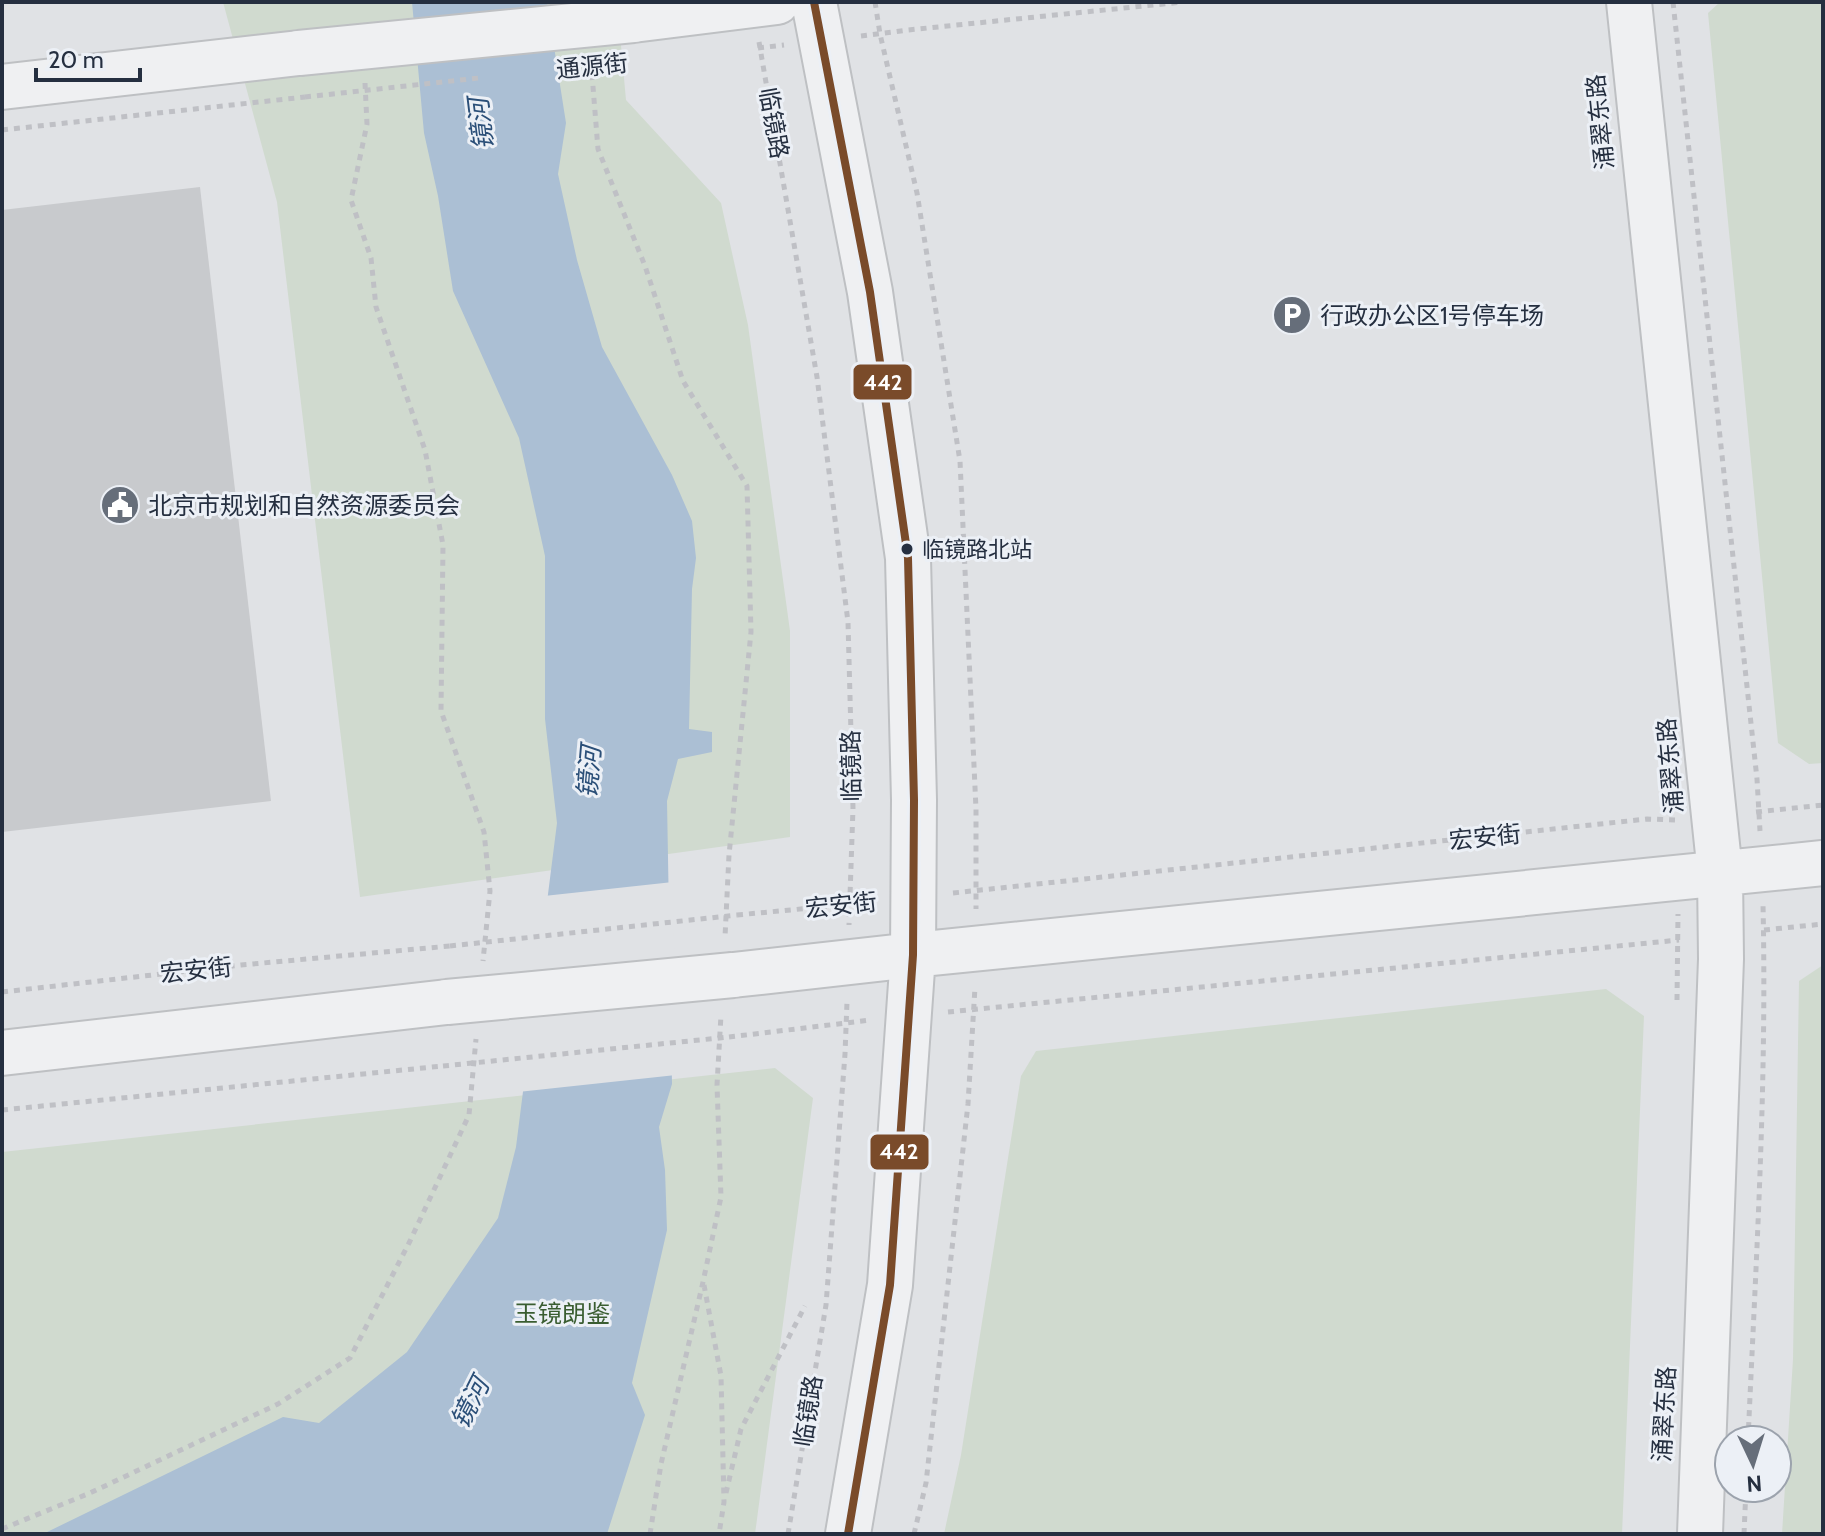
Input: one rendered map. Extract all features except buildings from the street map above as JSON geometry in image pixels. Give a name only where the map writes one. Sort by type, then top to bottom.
[{"type":"street","name":"涌翠东路","points":[[1629,2],[1688,816],[1699,876],[1720,934],[1700,1534]]},
{"type":"street","name":"通源街","points":[[2,87],[763,4]]},
{"type":"street","points":[[819,22],[870,292],[908,558],[914,800],[913,955],[890,1285],[848,1534]]},
{"type":"street","points":[[2,1053],[462,1014],[848,962],[1823,863]]},
{"type":"path","points":[[747,49],[760,47],[819,22],[908,30],[1183,2]]},
{"type":"path","name":"临镜路","points":[[763,4],[760,47],[817,377],[848,622],[853,808],[845,1054],[826,1305],[788,1534]]},
{"type":"path","points":[[590,48],[598,149],[645,266],[683,381],[747,486],[751,632],[729,855],[726,977],[717,1085],[721,1197],[661,1464],[650,1534]]},
{"type":"path","name":"通源街","points":[[590,66],[606,65]]},
{"type":"path","points":[[364,78],[367,124],[351,200],[371,258],[376,307],[425,450],[443,545],[441,711],[484,832],[490,891],[483,965]]},
{"type":"path","points":[[2,130],[479,78]]},
{"type":"path","name":"宏安街","points":[[2,992],[1647,819],[1823,805]]},
{"type":"path","points":[[1677,1015],[1677,940],[1699,876]]},
{"type":"path","points":[[2,1110],[1823,924]]},
{"type":"path","points":[[2,1529],[90,1493],[278,1404],[350,1358],[410,1241],[469,1115],[462,1014]]},
{"type":"path","points":[[703,1282],[721,1376],[724,1502]]},
{"type":"path","points":[[719,1534],[741,1429],[805,1306]]},
{"type":"path","points":[[1744,1534],[1745,1504]]},
{"type":"green space","points":[[223,2],[617,2],[626,100],[721,203],[748,325],[790,631],[790,837],[360,897],[277,202]]},
{"type":"green space","points":[[1720,2],[1823,2],[1823,763],[1809,764],[1778,743],[1708,13]]},
{"type":"green space","points":[[1823,965],[1823,1534],[1782,1534],[1784,1504],[1793,1504],[1793,1424],[1789,1424],[1793,1359],[1799,981]]},
{"type":"green space","points":[[1606,989],[1644,1016],[1622,1534],[944,1534],[961,1455],[1021,1076],[1036,1051]]},
{"type":"green space","name":"玉镜朗鉴","points":[[775,1068],[813,1098],[755,1534],[2,1534],[2,1152]]},
{"type":"water","name":"镜河","points":[[412,2],[547,2],[566,123],[558,174],[577,260],[602,347],[672,475],[692,521],[696,558],[692,589],[689,729],[712,732],[712,752],[678,759],[667,801],[672,1084],[659,1127],[665,1170],[667,1230],[632,1383],[645,1415],[607,1534],[43,1534],[283,1417],[319,1423],[407,1352],[498,1218],[516,1147],[557,823],[545,719],[545,556],[519,438],[453,291],[424,133]]},
{"type":"pier","points":[[673,882],[676,1075],[518,1092],[544,896]]},
{"type":"transit line","name":"442","points":[[814,2],[870,292],[908,558],[914,800],[913,955],[890,1285],[848,1534]]},
{"type":"place","name":"行政办公区1号停车场","points":[[1292,315]]},
{"type":"place","name":"北京市规划和自然资源委员会","points":[[120,505]]},
{"type":"place","name":"临镜路北站","points":[[907,549]]}]
